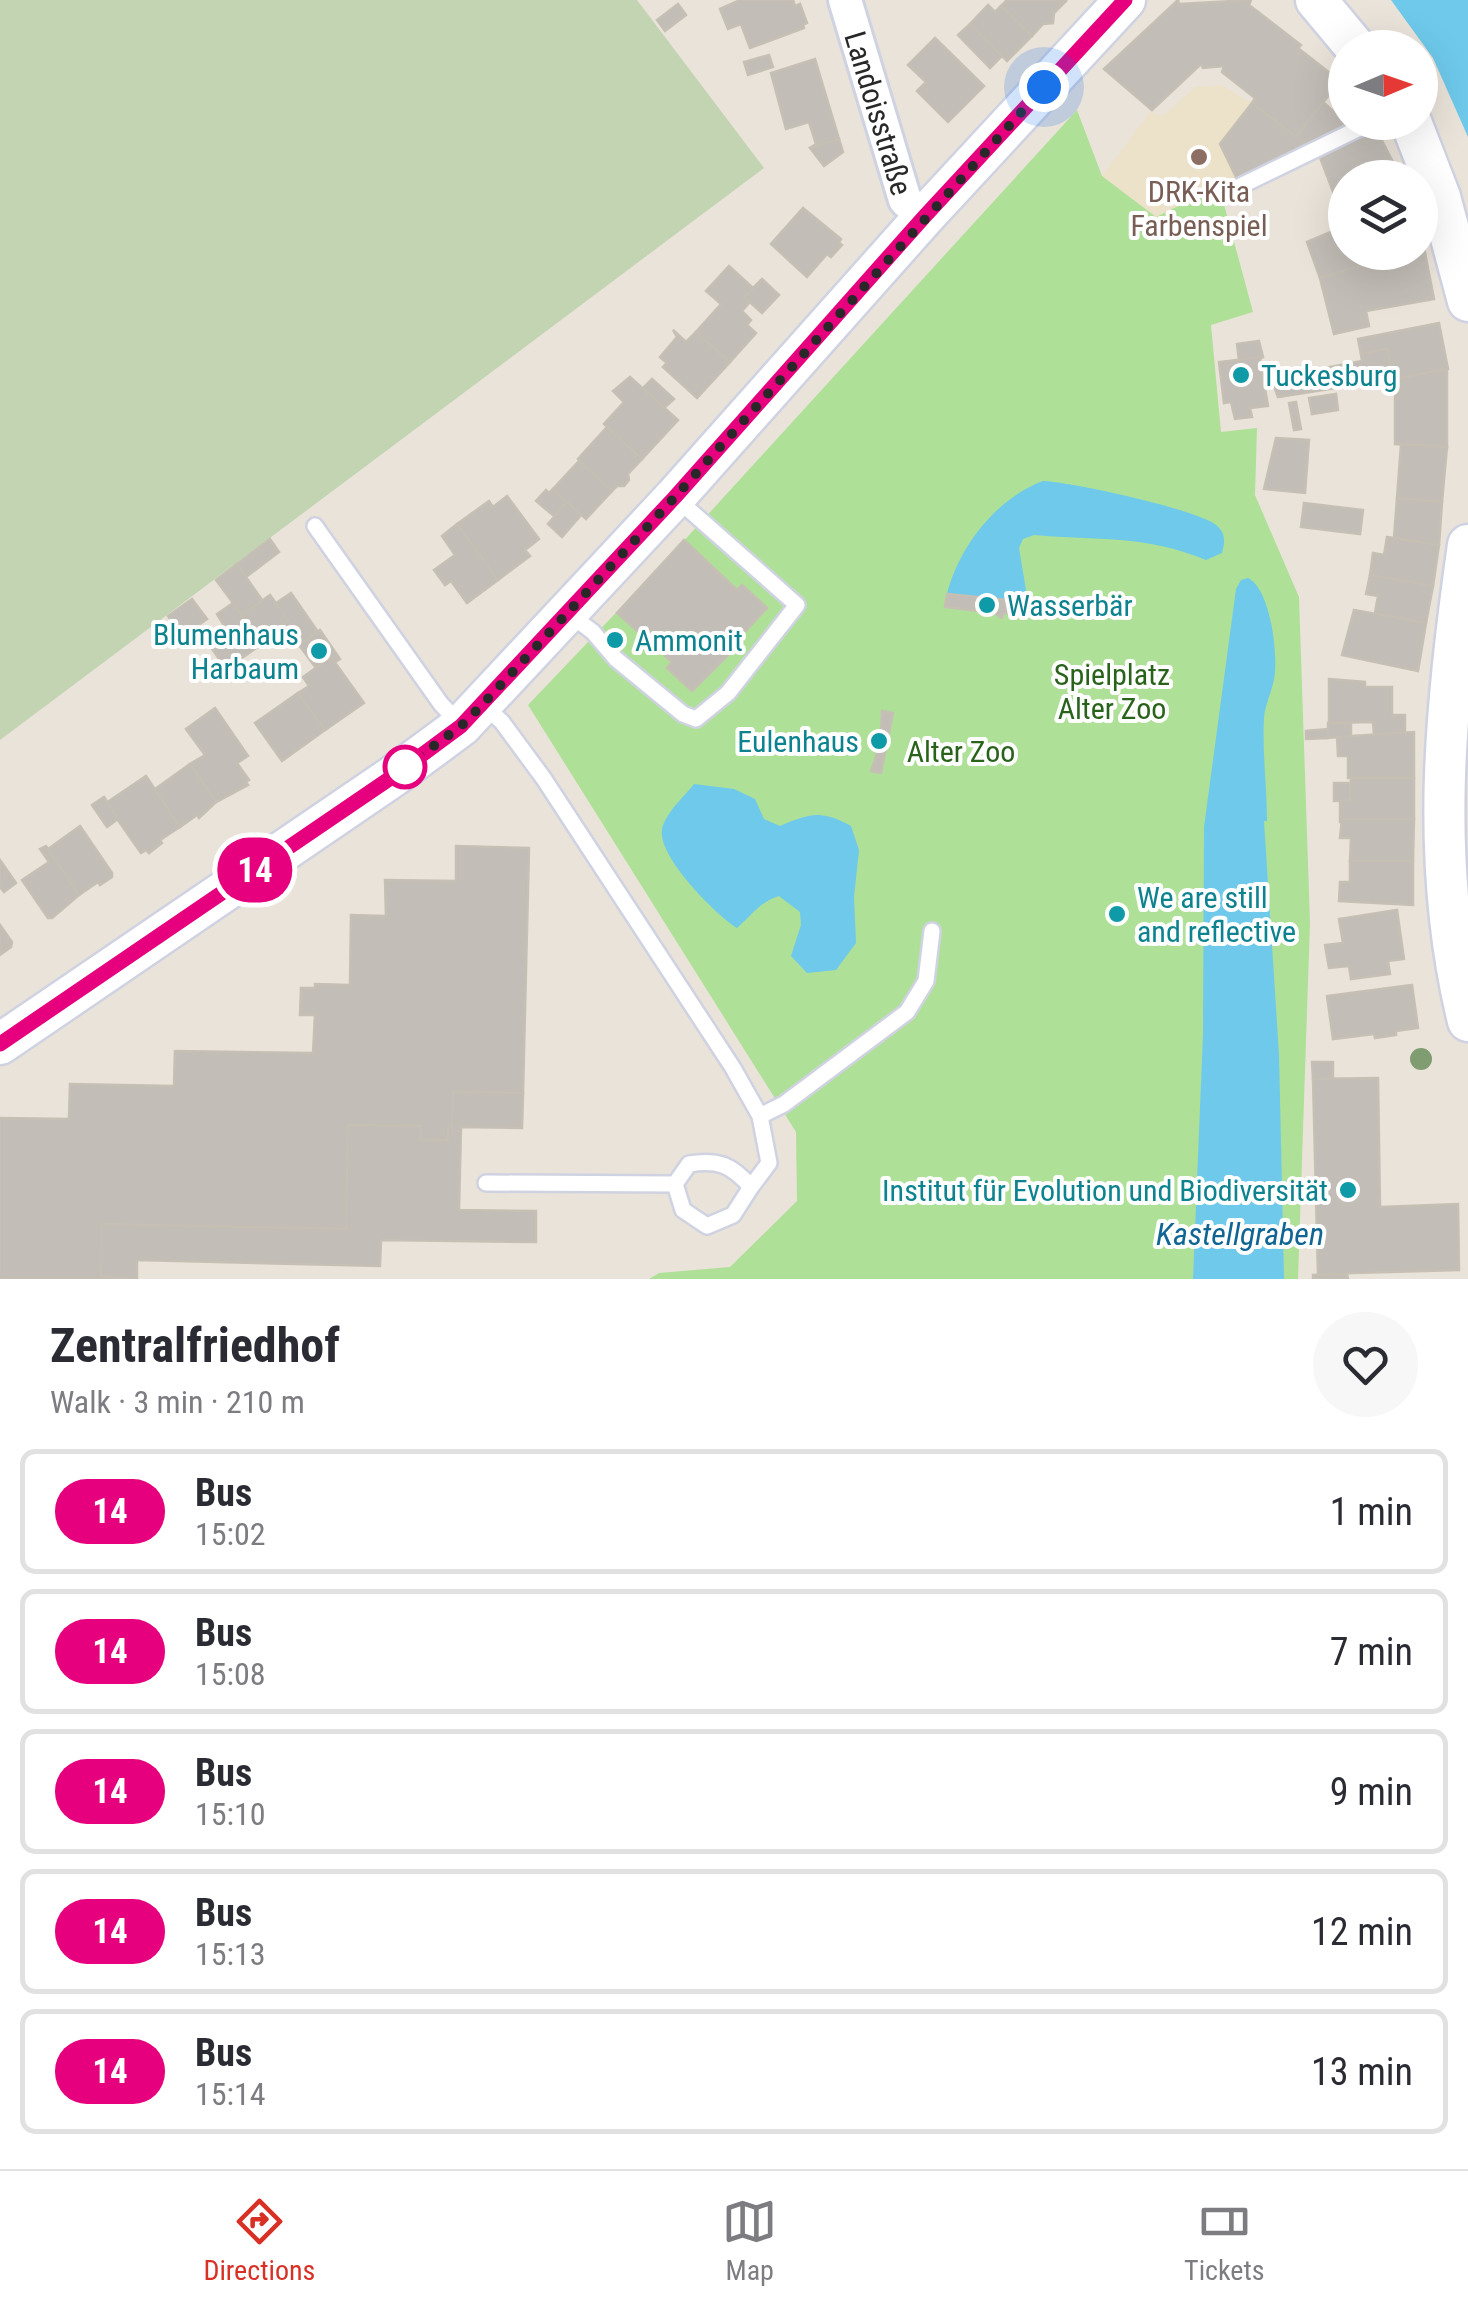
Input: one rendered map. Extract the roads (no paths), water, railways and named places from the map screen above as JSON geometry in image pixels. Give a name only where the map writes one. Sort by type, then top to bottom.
[{"type":"street","name":"Landoisstraße","points":[[844,0],[905,200],[924,217]]},
{"type":"street","points":[[0,1044],[392,777],[472,715],[1125,0]]},
{"type":"street","points":[[1316,0],[1341,30]]},
{"type":"street","points":[[1418,140],[1440,197],[1468,300]]},
{"type":"street","points":[[1468,545],[1445,728],[1453,842],[1450,940],[1468,1021]]},
{"type":"lane","points":[[1222,195],[1335,140]]},
{"type":"lane","points":[[568,613],[683,714],[696,718],[728,693],[797,605],[675,497]]},
{"type":"lane","points":[[315,526],[442,704],[502,722],[544,779],[734,1068],[760,1116],[769,1163],[733,1215],[707,1226],[683,1210],[676,1184],[689,1164],[712,1160],[736,1169],[751,1187]]},
{"type":"lane","points":[[760,1116],[784,1104],[907,1012],[926,982],[932,932]]},
{"type":"lane","points":[[486,1183],[676,1184]]},
{"type":"water","points":[[1391,0],[1468,0],[1468,137],[1438,69],[1438,30],[1413,30]]},
{"type":"water","points":[[1043,481],[1132,497],[1204,519],[1222,531],[1222,553],[1206,560],[1141,542],[1034,535],[1023,539],[1019,548],[1028,602],[947,594],[961,558],[982,526],[1010,499]]},
{"type":"water","name":"Kastellgraben","points":[[1248,578],[1256,584],[1267,607],[1275,649],[1274,678],[1264,718],[1264,821],[1279,1054],[1284,1279],[1193,1279],[1203,1034],[1204,827],[1236,589],[1241,580]]},
{"type":"water","points":[[694,784],[734,789],[755,799],[764,819],[780,826],[816,815],[851,826],[859,850],[854,897],[856,943],[836,970],[807,973],[791,956],[801,925],[800,912],[779,896],[761,905],[737,928],[702,898],[678,868],[663,840],[662,829],[671,811]]},
{"type":"place","name":"DRK-Kita Farbenspiel","points":[[1199,157]]},
{"type":"place","name":"Tuckesburg","points":[[1241,375]]},
{"type":"place","name":"Wasserbär","points":[[987,605]]},
{"type":"place","name":"Ammonit","points":[[615,640]]},
{"type":"place","name":"Blumenhaus Harbaum","points":[[319,651]]},
{"type":"place","name":"Eulenhaus","points":[[879,741]]},
{"type":"place","name":"We are still and reflective","points":[[1117,914]]},
{"type":"place","name":"Institut für Evolution und Biodiversität","points":[[1348,1190]]},
{"type":"park label","name":"Spielplatz Alter Zoo","points":[[1112,691]]},
{"type":"park label","name":"Alter Zoo","points":[[961,751]]}]
